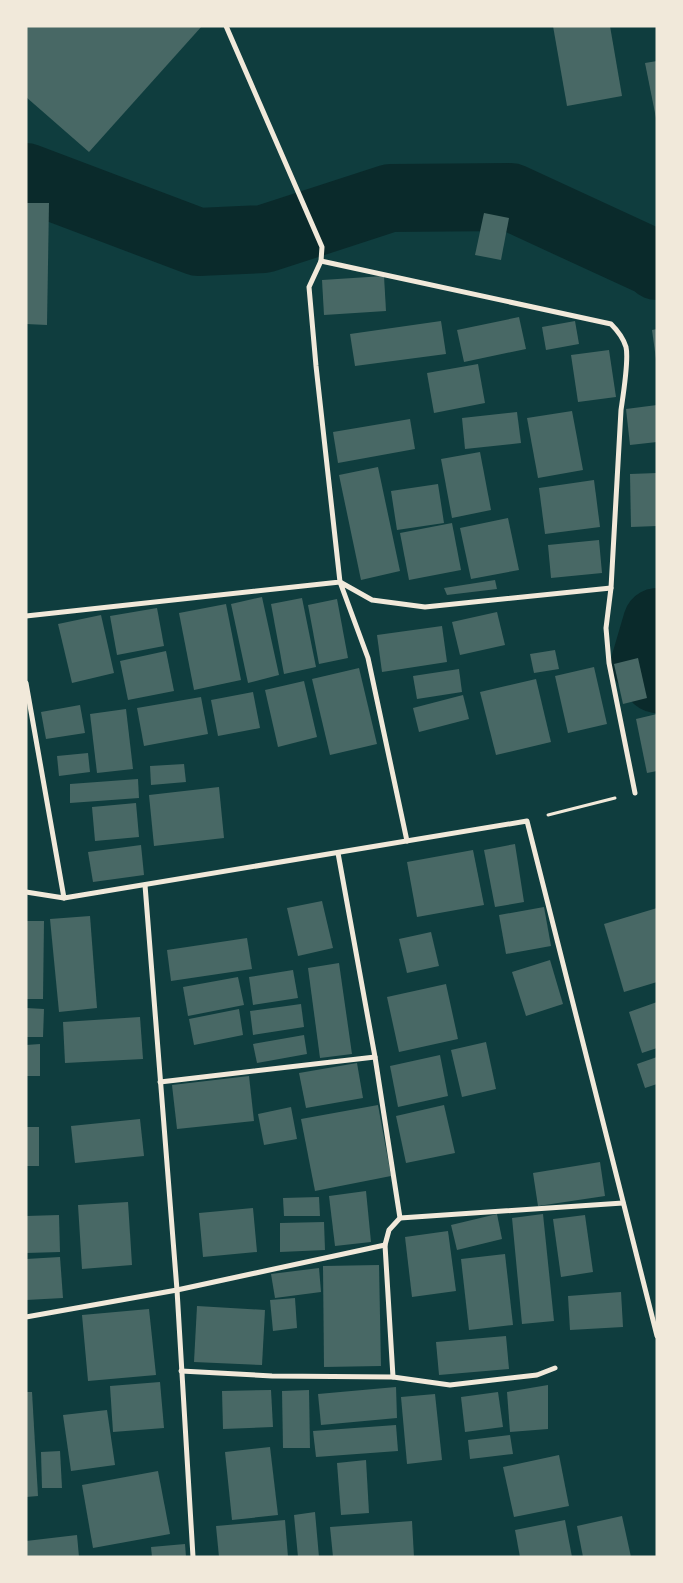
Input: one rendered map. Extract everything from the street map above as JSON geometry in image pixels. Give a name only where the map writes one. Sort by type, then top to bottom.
[{"type":"street","points":[[226,26],[322,247],[321,261],[310,287],[316,366],[340,582],[368,658],[407,840]]},
{"type":"street","points":[[321,261],[611,324],[621,334],[626,348],[611,588],[606,628],[607,649],[635,793]]},
{"type":"street","points":[[26,616],[340,582],[372,600],[425,607],[611,588]]},
{"type":"street","points":[[26,683],[64,898]]},
{"type":"street","points":[[26,892],[64,898],[526,821],[657,1336]]},
{"type":"street","points":[[338,853],[376,1057],[400,1218]]},
{"type":"street","points":[[145,885],[177,1290],[193,1557]]},
{"type":"street","points":[[160,1082],[376,1057]]},
{"type":"street","points":[[393,1377],[385,1245],[389,1230],[400,1218],[623,1203]]},
{"type":"street","points":[[26,1317],[177,1290],[385,1245]]},
{"type":"street","points":[[182,1371],[272,1376],[393,1377],[450,1385],[537,1375],[555,1368]]},
{"type":"path","points":[[526,821],[635,793]]},
{"type":"building","points":[[26,26],[202,26],[89,152],[26,97]]},
{"type":"building","points":[[553,26],[610,26],[622,96],[567,106]]},
{"type":"building","points":[[657,61],[657,118],[656,118],[645,63]]},
{"type":"building","points":[[26,203],[49,203],[47,325],[26,324]]},
{"type":"building","points":[[484,213],[509,218],[501,260],[475,255]]},
{"type":"building","points":[[384,276],[386,311],[324,315],[322,280]]},
{"type":"building","points":[[519,317],[526,349],[464,362],[457,330]]},
{"type":"building","points":[[441,321],[446,354],[355,366],[350,334]]},
{"type":"building","points":[[575,321],[579,344],[546,350],[542,327]]},
{"type":"building","points":[[657,329],[657,359],[656,359],[652,330]]},
{"type":"building","points":[[609,350],[616,397],[578,402],[571,355]]},
{"type":"building","points":[[478,364],[485,403],[434,413],[427,373]]},
{"type":"building","points":[[657,405],[657,442],[630,445],[626,409]]},
{"type":"building","points":[[572,411],[583,470],[538,478],[527,418]]},
{"type":"building","points":[[517,412],[521,443],[465,449],[462,418]]},
{"type":"building","points":[[410,419],[415,449],[338,463],[333,432]]},
{"type":"building","points":[[480,452],[491,510],[452,518],[441,459]]},
{"type":"building","points":[[378,467],[400,571],[361,580],[339,475]]},
{"type":"building","points":[[657,473],[657,526],[631,527],[630,474]]},
{"type":"building","points":[[594,480],[600,527],[545,534],[539,488]]},
{"type":"building","points":[[438,484],[444,523],[397,530],[391,491]]},
{"type":"building","points":[[508,518],[519,570],[471,579],[460,528]]},
{"type":"building","points":[[452,523],[461,570],[409,580],[400,533]]},
{"type":"building","points":[[599,540],[602,573],[551,578],[548,545]]},
{"type":"building","points":[[495,580],[497,589],[447,595],[444,588]]},
{"type":"building","points":[[262,597],[279,675],[248,683],[231,604]]},
{"type":"building","points":[[302,598],[316,667],[284,674],[271,604]]},
{"type":"building","points":[[337,599],[348,658],[319,664],[308,605]]},
{"type":"building","points":[[226,604],[241,680],[194,690],[179,613]]},
{"type":"building","points":[[157,608],[164,646],[117,655],[110,616]]},
{"type":"building","points":[[497,612],[505,645],[460,655],[452,622]]},
{"type":"building","points":[[101,615],[114,673],[72,683],[58,624]]},
{"type":"building","points":[[442,626],[447,662],[382,672],[377,635]]},
{"type":"building","points":[[555,650],[559,669],[534,673],[530,654]]},
{"type":"building","points":[[166,651],[174,691],[128,700],[120,661]]},
{"type":"building","points":[[638,658],[647,698],[623,704],[614,664]]},
{"type":"building","points":[[594,667],[607,724],[568,733],[555,676]]},
{"type":"building","points":[[359,668],[377,744],[330,755],[312,679]]},
{"type":"building","points":[[459,669],[462,692],[417,699],[413,676]]},
{"type":"building","points":[[536,679],[551,742],[496,755],[480,692]]},
{"type":"building","points":[[304,681],[317,737],[278,747],[265,690]]},
{"type":"building","points":[[253,692],[260,728],[218,736],[211,700]]},
{"type":"building","points":[[463,695],[469,719],[419,732],[413,708]]},
{"type":"building","points":[[201,697],[208,734],[144,746],[137,708]]},
{"type":"building","points":[[80,705],[85,733],[46,739],[41,712]]},
{"type":"building","points":[[126,709],[133,769],[97,773],[90,714]]},
{"type":"building","points":[[657,714],[657,771],[647,773],[636,719]]},
{"type":"building","points":[[88,753],[90,772],[59,776],[57,756]]},
{"type":"building","points":[[184,764],[186,782],[151,785],[150,766]]},
{"type":"building","points":[[138,779],[139,798],[70,803],[70,784]]},
{"type":"building","points":[[219,787],[224,838],[154,846],[149,795]]},
{"type":"building","points":[[136,803],[139,837],[95,841],[92,807]]},
{"type":"building","points":[[515,844],[524,902],[495,907],[484,850]]},
{"type":"building","points":[[141,845],[144,875],[93,882],[88,852]]},
{"type":"building","points":[[473,850],[484,905],[417,917],[407,862]]},
{"type":"building","points":[[322,901],[333,948],[298,956],[287,908]]},
{"type":"building","points":[[544,907],[551,946],[506,954],[499,915]]},
{"type":"building","points":[[657,908],[657,982],[624,992],[604,924]]},
{"type":"building","points":[[90,916],[97,1008],[59,1012],[50,919]]},
{"type":"building","points":[[26,921],[44,921],[43,999],[26,999]]},
{"type":"building","points":[[431,932],[439,966],[407,973],[399,939]]},
{"type":"building","points":[[247,938],[252,969],[171,981],[167,950]]},
{"type":"building","points":[[550,960],[563,1004],[526,1016],[512,972]]},
{"type":"building","points":[[339,963],[352,1054],[320,1058],[308,968]]},
{"type":"building","points":[[293,970],[298,998],[253,1005],[249,977]]},
{"type":"building","points":[[238,977],[244,1005],[188,1016],[183,987]]},
{"type":"building","points":[[446,984],[458,1039],[399,1052],[387,997]]},
{"type":"building","points":[[657,1002],[657,1048],[642,1053],[629,1012]]},
{"type":"building","points":[[301,1004],[304,1027],[253,1035],[250,1011]]},
{"type":"building","points":[[26,1008],[44,1009],[43,1037],[26,1037]]},
{"type":"building","points":[[239,1009],[243,1035],[194,1045],[189,1019]]},
{"type":"building","points":[[140,1017],[143,1059],[65,1063],[63,1022]]},
{"type":"building","points":[[304,1035],[307,1054],[257,1063],[253,1044]]},
{"type":"building","points":[[486,1042],[496,1089],[462,1097],[451,1050]]},
{"type":"building","points":[[40,1044],[40,1076],[26,1076],[26,1045]]},
{"type":"building","points":[[440,1055],[448,1096],[398,1107],[390,1066]]},
{"type":"building","points":[[657,1057],[657,1084],[645,1088],[637,1064]]},
{"type":"building","points":[[357,1063],[363,1098],[306,1108],[299,1073]]},
{"type":"building","points":[[249,1076],[254,1121],[177,1129],[172,1085]]},
{"type":"building","points":[[378,1105],[391,1176],[315,1191],[301,1119]]},
{"type":"building","points":[[444,1105],[455,1153],[406,1163],[396,1116]]},
{"type":"building","points":[[291,1107],[297,1139],[264,1145],[258,1114]]},
{"type":"building","points":[[140,1119],[144,1156],[75,1163],[71,1126]]},
{"type":"building","points":[[26,1127],[39,1127],[39,1166],[26,1166]]},
{"type":"building","points":[[600,1162],[605,1196],[538,1206],[533,1173]]},
{"type":"building","points":[[366,1191],[371,1242],[335,1246],[329,1196]]},
{"type":"building","points":[[319,1197],[320,1216],[284,1216],[283,1198]]},
{"type":"building","points":[[128,1202],[132,1265],[82,1269],[78,1205]]},
{"type":"building","points":[[253,1208],[257,1252],[203,1257],[199,1213]]},
{"type":"building","points":[[497,1214],[502,1239],[457,1250],[451,1225]]},
{"type":"building","points":[[543,1214],[554,1321],[522,1324],[512,1218]]},
{"type":"building","points":[[59,1215],[60,1252],[26,1253],[26,1216]]},
{"type":"building","points":[[585,1215],[593,1272],[561,1277],[553,1219]]},
{"type":"building","points":[[324,1222],[325,1250],[280,1252],[280,1223]]},
{"type":"building","points":[[448,1231],[456,1291],[412,1297],[405,1237]]},
{"type":"building","points":[[505,1254],[513,1325],[469,1330],[461,1259]]},
{"type":"building","points":[[60,1257],[63,1298],[26,1300],[26,1259]]},
{"type":"building","points":[[379,1265],[381,1366],[324,1367],[323,1266]]},
{"type":"building","points":[[319,1268],[321,1292],[275,1298],[271,1274]]},
{"type":"building","points":[[621,1292],[623,1327],[570,1330],[568,1296]]},
{"type":"building","points":[[295,1298],[297,1328],[273,1331],[270,1300]]},
{"type":"building","points":[[197,1306],[265,1310],[262,1365],[194,1362]]},
{"type":"building","points":[[149,1309],[156,1375],[88,1381],[82,1315]]},
{"type":"building","points":[[506,1336],[509,1369],[439,1375],[436,1342]]},
{"type":"building","points":[[160,1382],[164,1428],[113,1432],[110,1386]]},
{"type":"building","points":[[548,1385],[548,1429],[510,1432],[507,1392]]},
{"type":"building","points":[[396,1387],[397,1418],[321,1425],[318,1394]]},
{"type":"building","points":[[271,1390],[273,1427],[223,1429],[222,1391]]},
{"type":"building","points":[[309,1390],[310,1448],[283,1448],[282,1391]]},
{"type":"building","points":[[26,1392],[32,1392],[38,1496],[26,1497]]},
{"type":"building","points":[[498,1392],[503,1427],[465,1432],[461,1397]]},
{"type":"building","points":[[435,1394],[442,1460],[407,1464],[401,1397]]},
{"type":"building","points":[[107,1410],[115,1465],[71,1471],[63,1415]]},
{"type":"building","points":[[396,1425],[398,1451],[316,1457],[313,1431]]},
{"type":"building","points":[[510,1435],[513,1454],[470,1459],[468,1440]]},
{"type":"building","points":[[270,1447],[278,1515],[232,1520],[225,1452]]},
{"type":"building","points":[[60,1451],[62,1488],[42,1488],[41,1452]]},
{"type":"building","points":[[559,1455],[569,1506],[514,1517],[503,1467]]},
{"type":"building","points":[[366,1460],[369,1513],[341,1515],[337,1463]]},
{"type":"building","points":[[158,1471],[170,1534],[93,1548],[82,1485]]},
{"type":"building","points":[[315,1512],[319,1557],[298,1557],[294,1515]]},
{"type":"building","points":[[622,1516],[631,1557],[583,1557],[577,1526]]},
{"type":"building","points":[[285,1520],[288,1557],[219,1557],[216,1526]]},
{"type":"building","points":[[565,1520],[572,1557],[520,1557],[515,1530]]},
{"type":"building","points":[[412,1521],[414,1557],[333,1557],[330,1527]]},
{"type":"building","points":[[77,1535],[79,1557],[26,1557],[26,1541]]},
{"type":"building","points":[[185,1544],[186,1557],[152,1557],[151,1547]]},
{"type":"waterway","points":[[26,177],[198,242],[264,239],[390,198],[511,197],[657,266]]},
{"type":"waterway","points":[[657,622],[645,663],[657,679]]}]
